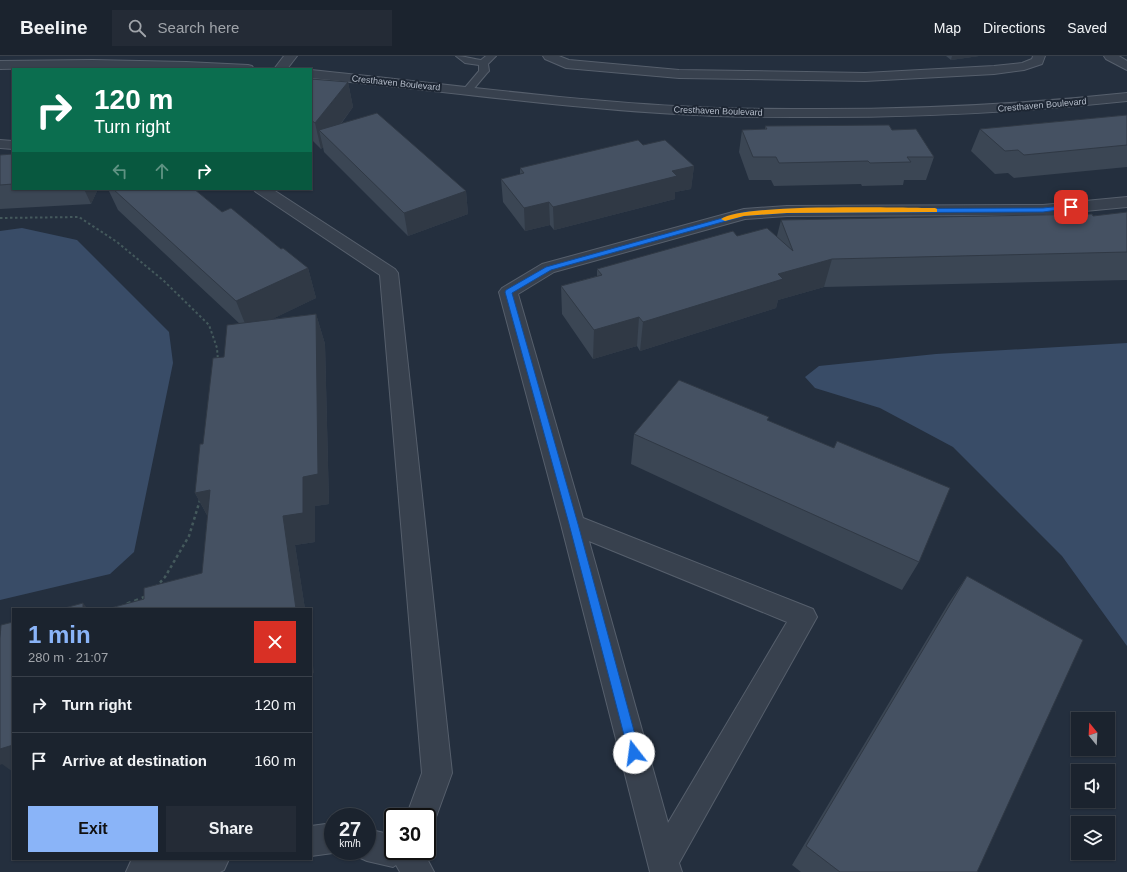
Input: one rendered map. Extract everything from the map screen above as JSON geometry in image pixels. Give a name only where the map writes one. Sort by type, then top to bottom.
[{"type":"street","points":[[281,68],[291,56]]},
{"type":"street","points":[[549,56],[566,64],[679,74],[865,77],[994,70],[1024,66],[1038,61],[1039,56]]},
{"type":"street","points":[[1110,56],[1127,66]]},
{"type":"street","points":[[0,65],[76,63],[148,64],[228,68]]},
{"type":"street","name":"Cresthaven Boulevard","points":[[312,74],[664,109],[835,114],[961,111],[1051,105],[1127,97]]},
{"type":"street","points":[[0,144],[12,145]]},
{"type":"street","points":[[263,190],[389,274],[437,773],[424,808]]},
{"type":"street","points":[[664,866],[573,524],[508,292],[548,268],[744,214],[787,211],[1043,210],[1127,202]]},
{"type":"street","points":[[573,524],[804,617],[664,866]]},
{"type":"street","points":[[312,841],[324,839]]},
{"type":"street","points":[[142,872],[208,860]]},
{"type":"lane","points":[[460,56],[468,61],[483,63],[492,56]]},
{"type":"lane","points":[[468,90],[484,71],[483,63]]},
{"type":"path","points":[[0,218],[79,217],[117,242],[164,281],[209,325],[217,348],[219,363]]},
{"type":"path","points":[[121,606],[147,596],[165,577],[189,536],[202,494]]},
{"type":"water","points":[[22,228],[77,240],[169,332],[173,363],[134,552],[110,574],[0,600],[0,231]]},
{"type":"water","points":[[1127,343],[1127,646],[1062,556],[953,447],[880,408],[815,388],[805,377],[819,366],[936,354]]},
{"type":"building","points":[[312,79],[348,82],[315,123],[312,121]]},
{"type":"building","points":[[377,113],[466,191],[404,213],[319,130]]},
{"type":"building","points":[[1127,115],[1127,145],[1024,155],[1018,150],[1005,151],[980,129]]},
{"type":"building","points":[[889,125],[892,130],[916,129],[934,157],[907,157],[911,162],[870,163],[868,161],[779,163],[776,157],[753,157],[742,130],[767,129],[765,126]]},
{"type":"building","points":[[638,140],[643,145],[665,140],[694,166],[672,171],[677,176],[553,207],[549,202],[524,208],[501,179],[524,173],[520,168]]},
{"type":"building","points":[[12,154],[12,184],[0,185],[0,155]]},
{"type":"building","points":[[114,190],[195,190],[222,212],[231,208],[281,249],[283,248],[308,268],[236,301]]},
{"type":"building","points":[[1127,212],[1127,252],[832,259],[778,274],[783,279],[643,322],[639,317],[594,330],[561,286],[602,275],[597,269],[733,231],[737,236],[767,228],[793,251],[781,220],[1092,214],[1093,216]]},
{"type":"building","points":[[316,314],[318,474],[303,477],[303,513],[283,516],[296,608],[111,608],[144,599],[144,588],[202,573],[210,490],[195,493],[200,444],[203,444],[213,358],[224,357],[227,325]]},
{"type":"building","points":[[679,380],[769,417],[767,420],[834,448],[837,441],[950,488],[919,562],[634,434]]},
{"type":"building","points":[[967,576],[1083,640],[977,872],[840,872],[806,846]]},
{"type":"building","points":[[83,603],[83,608],[65,608]]},
{"type":"building","points":[[12,622],[12,745],[0,749],[0,638],[1,625]]},
{"type":"slow traffic","points":[[725,219],[744,214],[787,211],[935,210]]},
{"type":"route","points":[[634,753],[573,524],[508,292],[548,268],[744,214],[787,211],[1043,210],[1071,207]]}]
